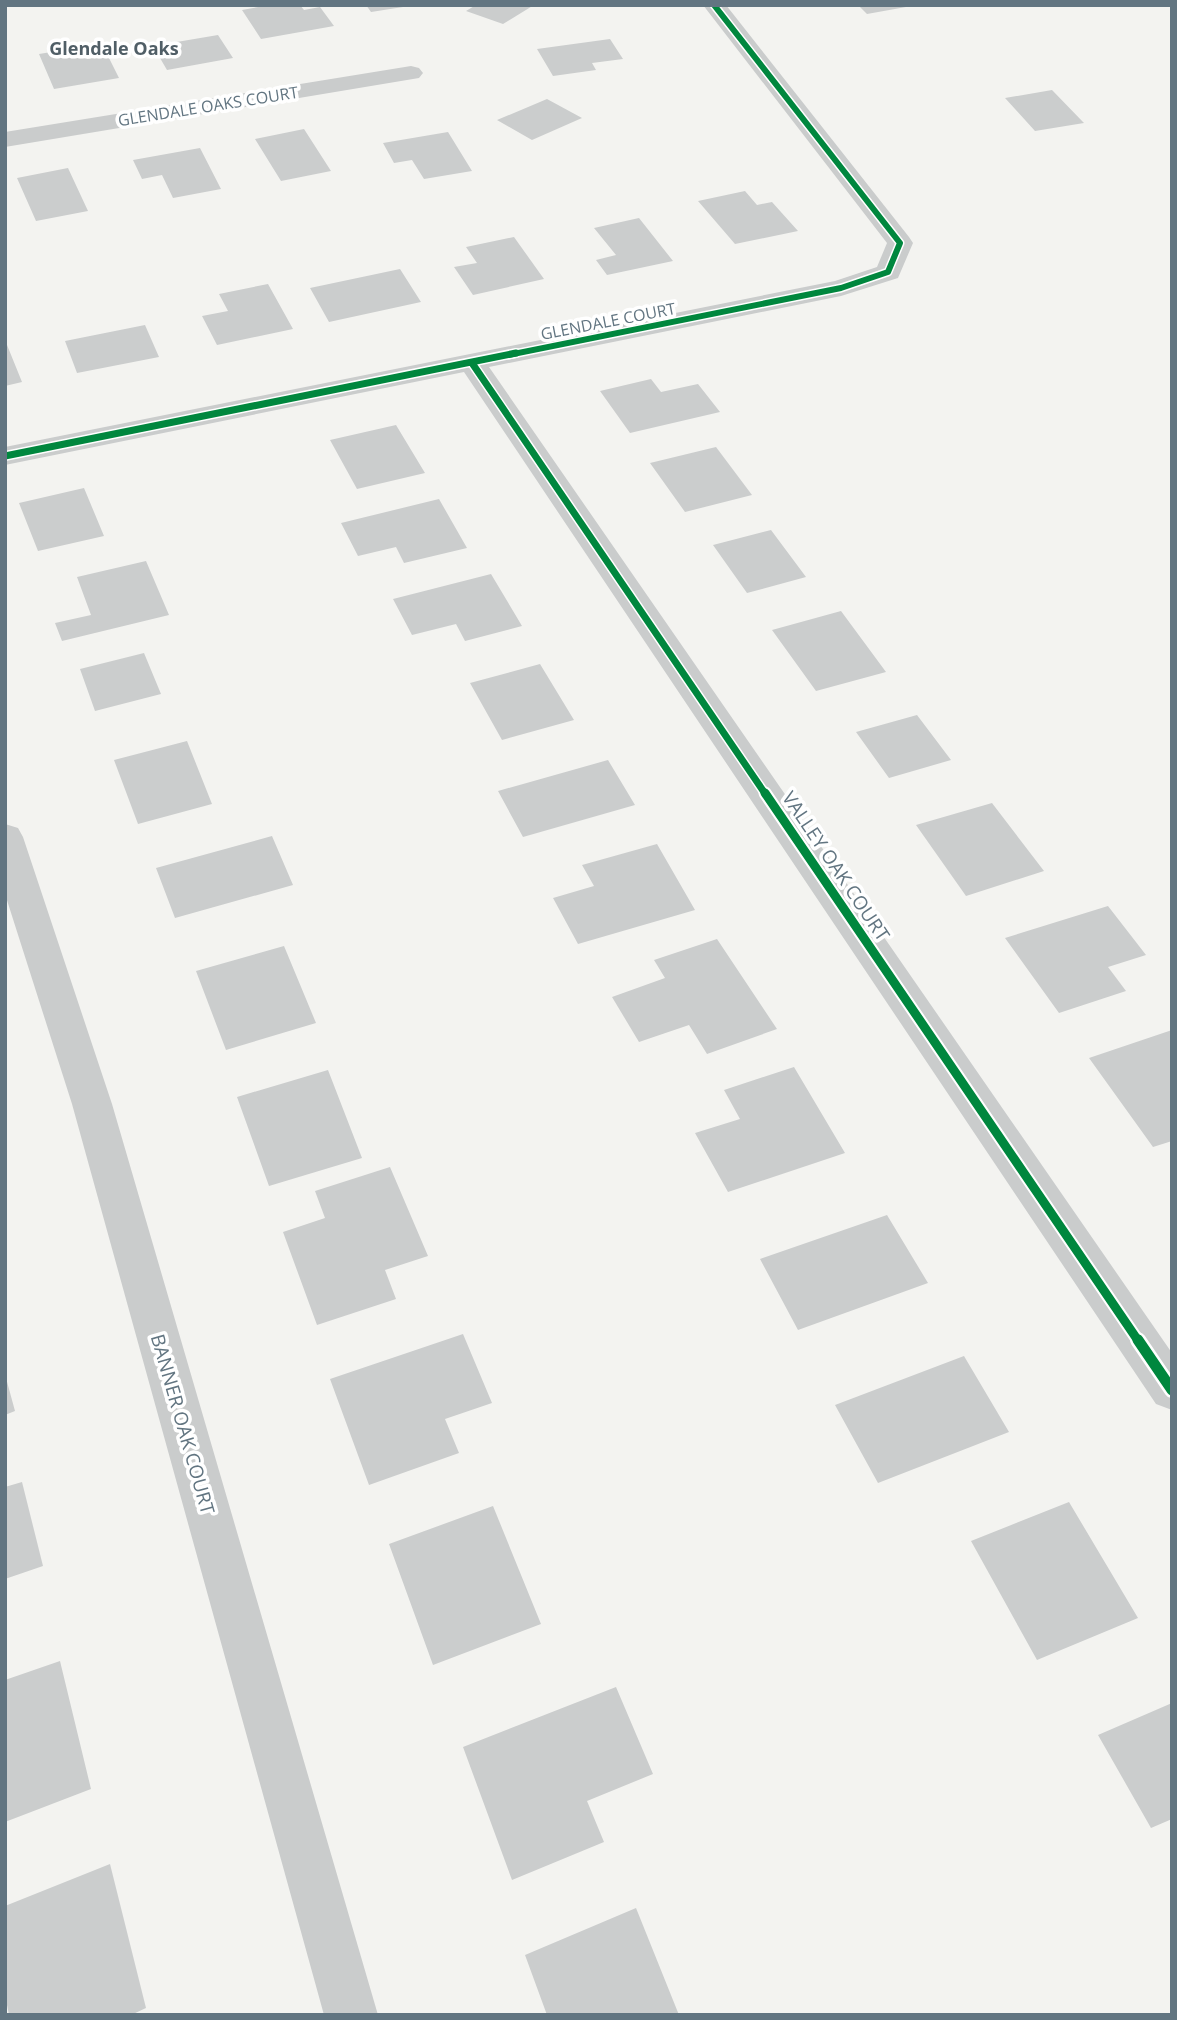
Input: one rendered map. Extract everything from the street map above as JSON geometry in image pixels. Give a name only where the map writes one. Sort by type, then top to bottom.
[{"type":"street","name":"GLENDALE COURT","points":[[5,456],[841,288],[888,271],[900,243],[714,5]]},
{"type":"street","name":"GLENDALE OAKS COURT","points":[[5,140],[411,73]]},
{"type":"street","name":"VALLEY OAK COURT","points":[[472,363],[1172,1390]]},
{"type":"street","name":"BANNER OAK COURT","points":[[5,837],[92,1104],[351,2015]]},
{"type":"building","points":[[269,5],[300,5],[304,10],[320,7],[334,26],[261,39],[242,10]]},
{"type":"building","points":[[366,5],[403,5],[403,7],[371,12]]},
{"type":"building","points":[[476,5],[534,5],[503,24],[466,11]]},
{"type":"building","points":[[858,5],[906,5],[906,7],[867,14]]},
{"type":"building","points":[[218,35],[233,58],[167,70],[153,46]]},
{"type":"building","points":[[610,39],[623,59],[592,63],[596,70],[553,76],[537,49]]},
{"type":"building","points":[[82,47],[87,59],[108,56],[119,78],[54,89],[39,54]]},
{"type":"building","points":[[1052,90],[1084,123],[1035,131],[1005,98]]},
{"type":"building","points":[[547,99],[582,118],[532,140],[497,120]]},
{"type":"building","points":[[304,129],[331,171],[281,181],[255,139]]},
{"type":"building","points":[[448,132],[472,171],[424,179],[412,160],[394,163],[383,143]]},
{"type":"building","points":[[200,148],[221,189],[173,198],[162,175],[142,179],[133,160]]},
{"type":"building","points":[[68,168],[88,211],[36,221],[17,178]]},
{"type":"building","points":[[745,191],[757,205],[772,202],[798,231],[735,244],[698,201]]},
{"type":"building","points":[[639,218],[673,261],[607,275],[596,260],[616,255],[594,228]]},
{"type":"building","points":[[514,237],[544,279],[473,295],[454,267],[477,263],[466,247]]},
{"type":"building","points":[[400,269],[421,302],[329,322],[310,288]]},
{"type":"building","points":[[268,284],[293,329],[217,345],[202,316],[228,311],[219,294]]},
{"type":"building","points":[[145,325],[159,357],[77,373],[65,341]]},
{"type":"building","points":[[5,340],[22,382],[5,386]]},
{"type":"building","points":[[651,379],[661,392],[698,384],[720,412],[630,433],[600,391]]},
{"type":"building","points":[[396,425],[425,473],[357,489],[330,440]]},
{"type":"building","points":[[716,447],[752,495],[685,512],[650,463]]},
{"type":"building","points":[[84,488],[104,536],[38,551],[19,503]]},
{"type":"building","points":[[439,499],[467,548],[404,563],[396,547],[358,556],[341,523]]},
{"type":"building","points":[[771,530],[806,577],[747,593],[713,545]]},
{"type":"building","points":[[146,561],[169,615],[62,641],[55,623],[91,615],[77,577]]},
{"type":"building","points":[[491,574],[522,626],[465,641],[456,624],[412,635],[393,599]]},
{"type":"building","points":[[841,611],[886,672],[816,691],[772,630]]},
{"type":"building","points":[[144,653],[161,694],[95,711],[80,669]]},
{"type":"building","points":[[540,664],[574,720],[502,740],[470,683]]},
{"type":"building","points":[[917,715],[951,760],[889,778],[856,732]]},
{"type":"building","points":[[187,741],[212,804],[138,824],[114,760]]},
{"type":"building","points":[[608,760],[635,805],[523,837],[498,791]]},
{"type":"building","points":[[992,803],[1044,871],[966,896],[916,825]]},
{"type":"building","points":[[272,836],[293,885],[175,918],[156,868]]},
{"type":"building","points":[[657,844],[695,910],[578,944],[553,898],[594,886],[582,865]]},
{"type":"building","points":[[1108,906],[1146,955],[1108,967],[1126,991],[1059,1013],[1005,938]]},
{"type":"building","points":[[717,939],[777,1029],[707,1054],[689,1025],[639,1042],[612,997],[665,978],[654,960]]},
{"type":"building","points":[[284,946],[316,1023],[226,1050],[196,971]]},
{"type":"building","points":[[1172,1030],[1172,1141],[1153,1147],[1089,1058]]},
{"type":"building","points":[[794,1067],[845,1153],[728,1192],[695,1133],[740,1119],[724,1090]]},
{"type":"building","points":[[328,1070],[362,1158],[269,1186],[237,1097]]},
{"type":"building","points":[[390,1167],[428,1256],[385,1270],[396,1299],[317,1325],[283,1232],[325,1218],[315,1191]]},
{"type":"building","points":[[887,1215],[928,1283],[798,1330],[760,1259]]},
{"type":"building","points":[[463,1334],[492,1403],[445,1419],[459,1453],[369,1485],[330,1379]]},
{"type":"building","points":[[964,1356],[1009,1432],[878,1483],[835,1405]]},
{"type":"building","points":[[5,1379],[15,1411],[5,1415]]},
{"type":"building","points":[[22,1482],[43,1566],[5,1579],[5,1487]]},
{"type":"building","points":[[1069,1502],[1138,1618],[1037,1660],[971,1541]]},
{"type":"building","points":[[493,1506],[541,1624],[433,1665],[389,1544]]},
{"type":"building","points":[[60,1661],[91,1789],[5,1822],[5,1680]]},
{"type":"building","points":[[616,1687],[653,1774],[587,1801],[604,1842],[512,1880],[463,1747]]},
{"type":"building","points":[[1172,1703],[1172,1819],[1151,1828],[1098,1735]]},
{"type":"building","points":[[110,1864],[146,2008],[131,2015],[9,2015],[5,1995],[5,1906]]},
{"type":"building","points":[[636,1908],[679,2015],[547,2015],[525,1955]]},
{"type":"cycle path","points":[[5,456],[841,288],[888,272],[900,243],[714,5]]},
{"type":"cycle path","points":[[472,363],[1172,1390]]},
{"type":"district","name":"Glendale Oaks","points":[[114,49]]}]
